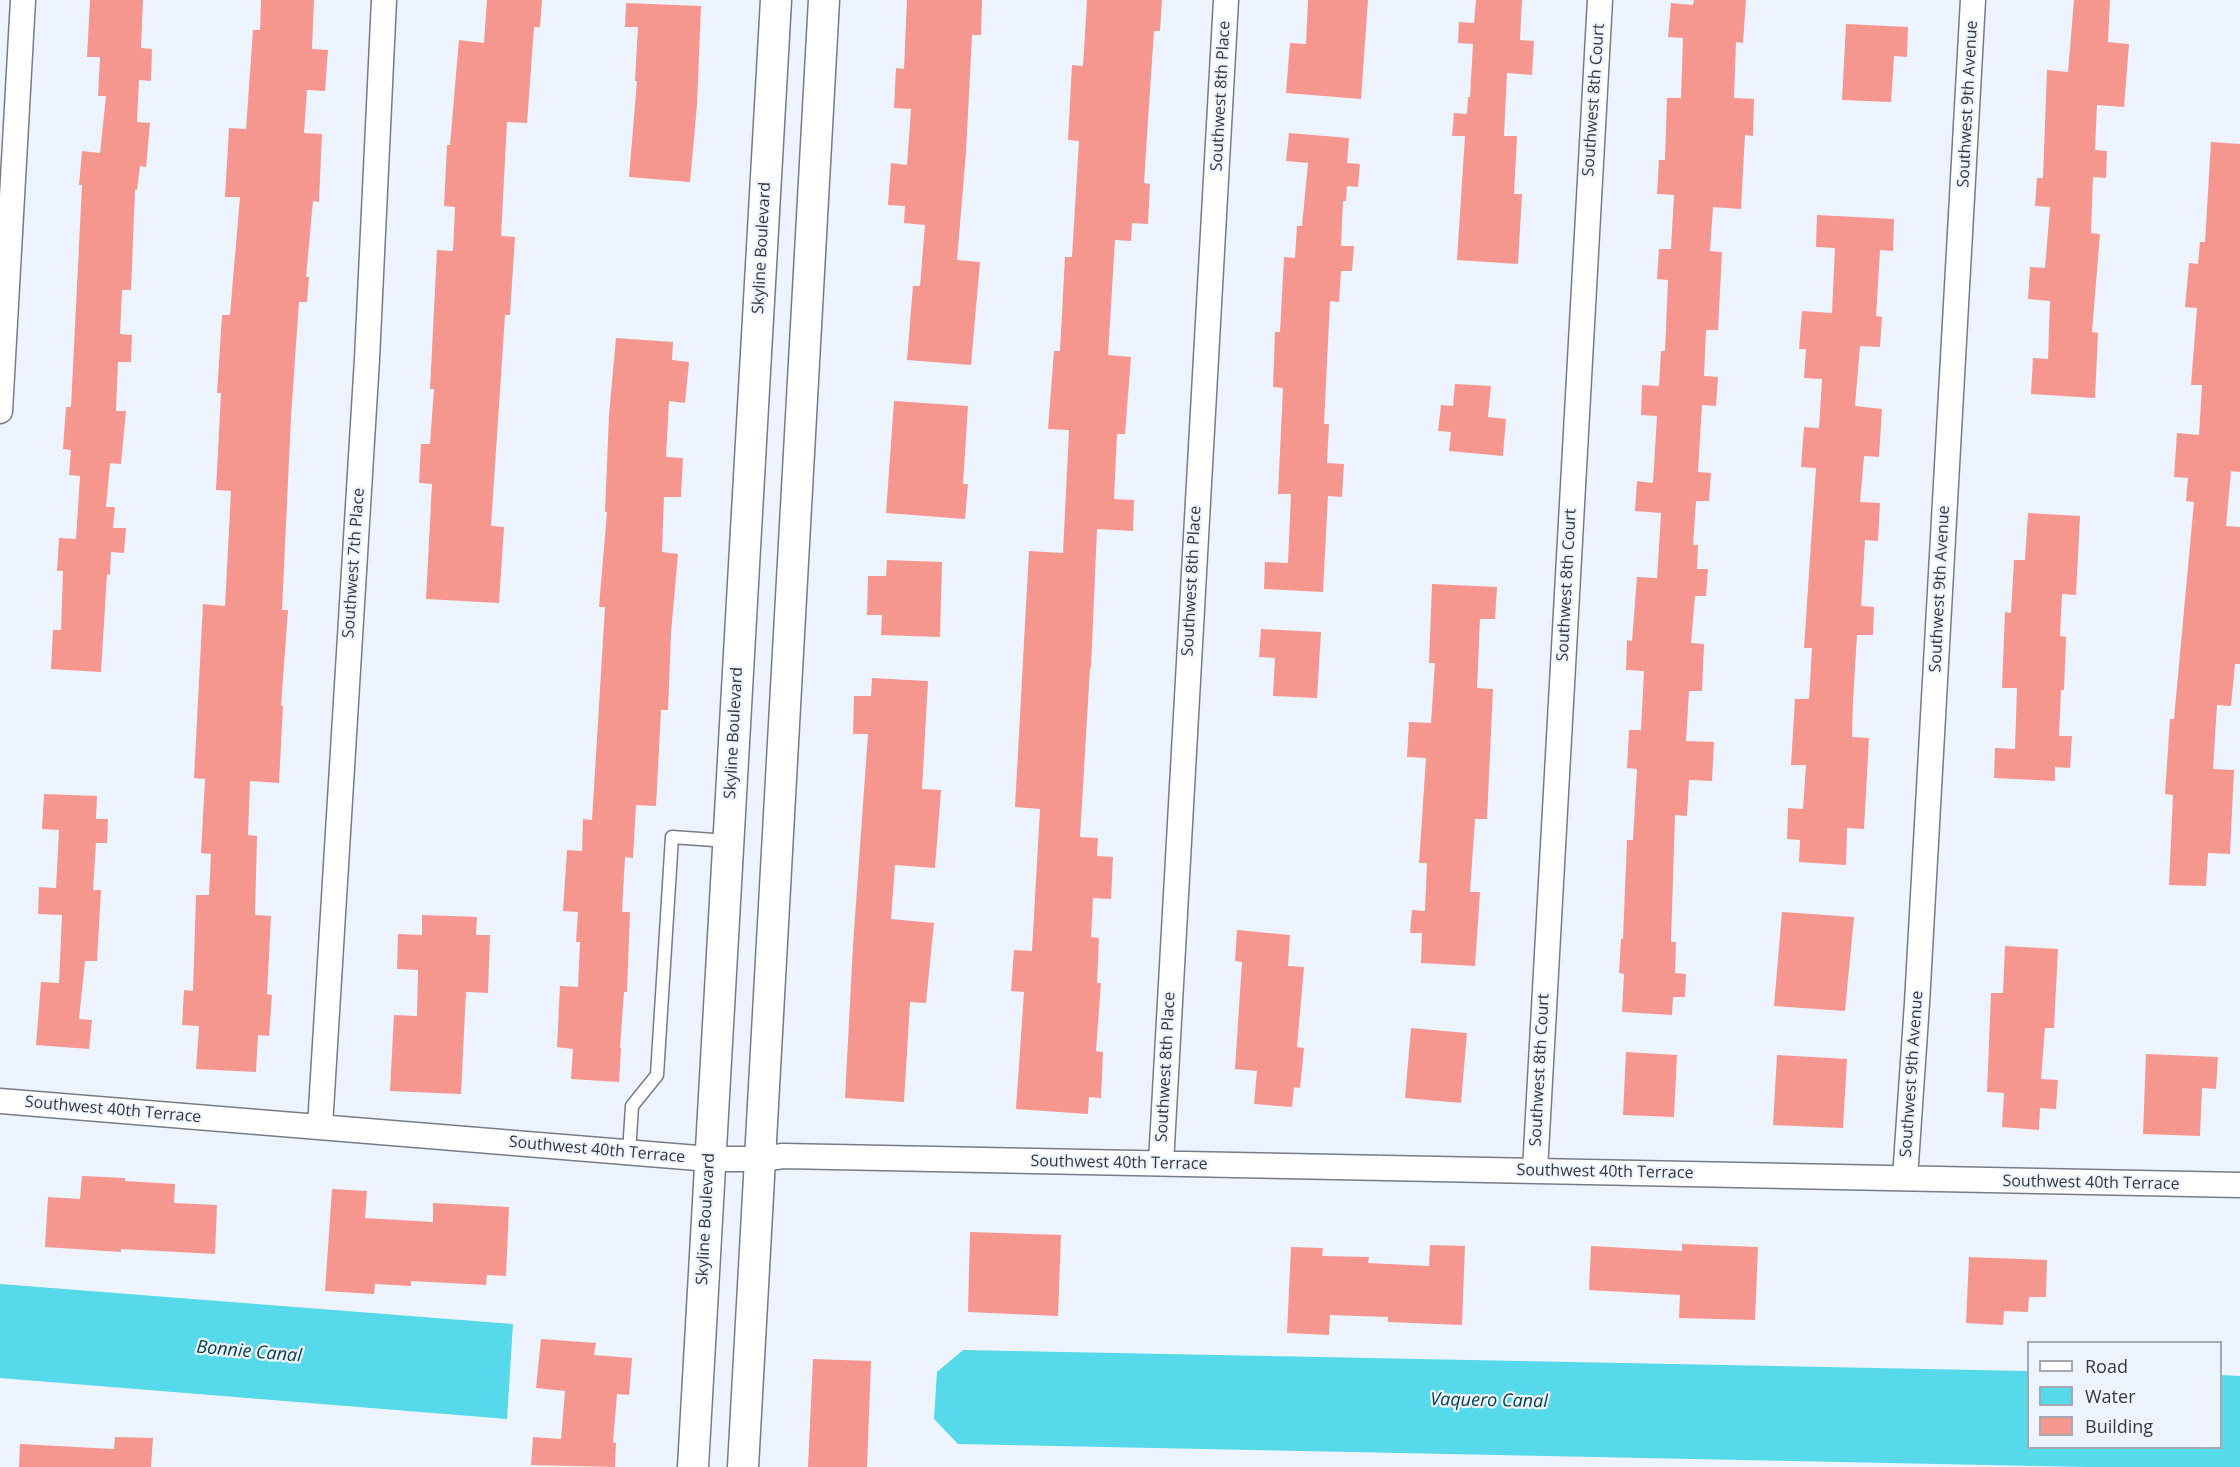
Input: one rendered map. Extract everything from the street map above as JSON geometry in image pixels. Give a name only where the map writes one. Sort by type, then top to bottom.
[{"type":"street","points":[[0,411],[23,0]]},
{"type":"street","name":"Southwest 7th Place","points":[[320,1126],[367,359],[384,0]]},
{"type":"street","name":"Skyline Boulevard","points":[[693,1467],[776,0]]},
{"type":"street","points":[[743,1467],[824,0]]},
{"type":"street","name":"Southwest 8th Place","points":[[1161,1163],[1226,0]]},
{"type":"street","name":"Southwest 8th Court","points":[[1535,1170],[1600,0]]},
{"type":"street","name":"Southwest 9th Avenue","points":[[1905,1178],[1917,1004],[1973,0]]},
{"type":"street","name":"Southwest 40th Terrace","points":[[0,1101],[710,1159],[761,1159],[783,1156],[2240,1185]]},
{"type":"lane","points":[[629,1153],[632,1106],[657,1075],[672,837],[728,841]]},
{"type":"water","name":"Bonnie Canal","points":[[0,1284],[513,1324],[507,1419],[0,1378]]},
{"type":"water","name":"Vaquero Canal","points":[[963,1350],[2027,1371],[2027,1449],[2222,1449],[2222,1375],[2240,1376],[2240,1467],[2085,1467],[958,1444],[934,1419],[937,1372]]},
{"type":"building","points":[[90,0],[143,0],[141,48],[152,49],[151,81],[139,80],[137,122],[150,123],[146,167],[140,166],[137,190],[135,190],[131,290],[122,290],[120,334],[132,335],[131,362],[118,362],[116,411],[126,411],[121,464],[110,463],[106,507],[115,507],[113,528],[126,528],[124,553],[111,552],[110,575],[107,574],[101,672],[51,669],[53,630],[61,630],[63,571],[57,571],[59,538],[76,539],[80,476],[69,475],[71,450],[63,449],[66,407],[71,407],[82,151],[100,153],[106,96],[98,96],[100,57],[87,57]]},
{"type":"building","points":[[261,0],[314,0],[312,49],[328,50],[325,91],[307,90],[304,133],[322,134],[319,202],[313,201],[306,277],[309,277],[307,302],[299,302],[291,417],[282,610],[288,610],[281,706],[283,706],[279,783],[250,781],[248,835],[257,836],[255,915],[271,916],[267,994],[272,995],[269,1036],[258,1035],[256,1072],[196,1069],[199,1026],[182,1025],[184,990],[193,991],[196,895],[209,895],[211,854],[201,853],[205,779],[194,778],[203,604],[225,606],[231,491],[216,490],[221,393],[217,393],[222,315],[230,315],[240,197],[225,197],[229,128],[246,129],[253,30],[260,30]]},
{"type":"building","points":[[487,0],[542,0],[540,27],[534,27],[527,123],[507,122],[501,236],[515,237],[510,315],[505,315],[491,526],[504,527],[499,603],[426,599],[432,484],[419,483],[421,444],[430,444],[434,389],[430,389],[437,250],[453,251],[455,207],[444,206],[447,145],[450,145],[459,40],[484,43]]},
{"type":"building","points":[[907,0],[982,0],[981,35],[972,35],[957,260],[980,262],[971,365],[907,360],[913,286],[920,286],[925,225],[904,223],[905,206],[888,205],[891,163],[907,165],[911,109],[894,108],[896,68],[904,69]]},
{"type":"building","points":[[1087,0],[1162,0],[1160,31],[1154,31],[1144,183],[1150,184],[1148,224],[1132,223],[1131,241],[1115,240],[1108,355],[1131,357],[1125,434],[1117,434],[1114,499],[1134,500],[1133,531],[1097,529],[1080,837],[1098,838],[1097,856],[1113,857],[1111,899],[1093,898],[1091,937],[1099,938],[1097,983],[1101,983],[1096,1051],[1103,1052],[1101,1098],[1089,1097],[1088,1114],[1016,1109],[1024,992],[1011,991],[1014,950],[1032,951],[1040,809],[1015,807],[1029,551],[1063,553],[1069,430],[1048,429],[1054,351],[1060,351],[1065,257],[1072,257],[1079,141],[1068,140],[1072,65],[1083,66]]},
{"type":"building","points":[[1308,0],[1368,0],[1361,99],[1286,93],[1290,43],[1306,44]]},
{"type":"building","points":[[1476,0],[1522,0],[1520,40],[1534,41],[1532,75],[1507,73],[1504,136],[1517,136],[1514,194],[1522,194],[1518,264],[1457,260],[1465,136],[1452,136],[1454,113],[1467,114],[1473,44],[1458,43],[1459,22],[1474,23]]},
{"type":"building","points":[[1694,0],[1746,0],[1743,43],[1736,42],[1734,98],[1754,99],[1753,136],[1745,135],[1741,209],[1713,207],[1710,251],[1722,252],[1718,330],[1706,330],[1704,376],[1718,377],[1716,406],[1702,405],[1698,472],[1711,473],[1709,501],[1696,501],[1693,545],[1698,545],[1697,569],[1708,569],[1706,596],[1695,596],[1691,643],[1704,644],[1702,691],[1689,691],[1686,741],[1714,742],[1712,781],[1689,780],[1687,816],[1675,815],[1671,942],[1676,942],[1675,973],[1686,974],[1685,997],[1673,997],[1672,1015],[1622,1012],[1624,974],[1619,973],[1621,939],[1623,939],[1627,840],[1633,840],[1637,769],[1627,768],[1629,730],[1641,730],[1644,671],[1626,670],[1627,640],[1632,641],[1637,577],[1657,578],[1661,513],[1635,511],[1637,481],[1653,483],[1657,416],[1641,415],[1642,385],[1659,386],[1661,351],[1665,351],[1668,280],[1657,279],[1659,249],[1671,249],[1674,195],[1657,194],[1659,160],[1665,160],[1667,98],[1681,98],[1683,38],[1668,37],[1671,3],[1693,5]]},
{"type":"building","points":[[2074,0],[2110,0],[2108,42],[2129,44],[2124,107],[2097,105],[2095,150],[2107,151],[2106,178],[2093,177],[2091,233],[2100,234],[2092,332],[2098,333],[2095,398],[2031,394],[2033,358],[2048,359],[2050,301],[2028,299],[2030,267],[2045,268],[2050,207],[2035,206],[2037,178],[2043,178],[2047,70],[2068,72]]},
{"type":"building","points":[[626,3],[701,6],[697,105],[690,182],[629,177],[637,81],[635,81],[638,27],[625,27]]},
{"type":"building","points":[[1846,24],[1908,27],[1907,57],[1894,56],[1891,102],[1842,100]]},
{"type":"building","points":[[1289,133],[1349,138],[1347,163],[1360,164],[1358,187],[1347,186],[1346,201],[1343,201],[1341,246],[1354,246],[1352,271],[1341,271],[1339,302],[1330,301],[1324,424],[1329,424],[1327,463],[1344,464],[1342,497],[1328,496],[1323,592],[1264,589],[1265,562],[1288,563],[1291,494],[1278,494],[1283,388],[1273,387],[1275,332],[1280,332],[1284,257],[1295,258],[1297,226],[1302,226],[1308,163],[1286,161]]},
{"type":"building","points":[[2211,142],[2240,144],[2240,472],[2231,471],[2226,526],[2240,527],[2240,664],[2235,664],[2231,706],[2217,705],[2213,769],[2234,770],[2230,854],[2208,853],[2206,886],[2169,885],[2173,795],[2165,794],[2170,719],[2174,719],[2194,502],[2186,501],[2188,478],[2174,477],[2177,433],[2199,435],[2202,385],[2191,385],[2197,308],[2185,307],[2189,263],[2198,264],[2200,242],[2205,242]]},
{"type":"building","points":[[1817,215],[1894,219],[1893,251],[1880,250],[1876,316],[1882,317],[1880,347],[1860,346],[1855,406],[1882,409],[1879,457],[1864,456],[1860,502],[1880,503],[1878,541],[1865,540],[1861,606],[1874,607],[1873,635],[1857,635],[1853,701],[1852,737],[1869,738],[1864,829],[1847,828],[1846,865],[1799,862],[1800,840],[1787,839],[1788,808],[1803,809],[1806,765],[1791,765],[1795,699],[1809,699],[1812,648],[1804,648],[1816,468],[1801,467],[1804,427],[1819,428],[1822,379],[1804,378],[1806,349],[1799,349],[1802,311],[1832,313],[1835,248],[1816,247]]},
{"type":"building","points":[[616,338],[673,342],[672,360],[689,362],[685,403],[669,401],[666,457],[683,458],[681,497],[664,497],[662,552],[678,554],[671,633],[668,710],[661,710],[656,806],[636,805],[633,858],[625,857],[622,912],[630,912],[627,992],[624,992],[619,1082],[571,1079],[573,1049],[557,1047],[560,986],[578,987],[580,942],[576,942],[578,912],[563,911],[567,850],[582,851],[583,819],[592,820],[605,607],[599,607],[607,512],[605,512],[609,415]]},
{"type":"building","points":[[1455,384],[1491,386],[1488,417],[1506,419],[1503,456],[1449,451],[1451,432],[1438,431],[1441,405],[1453,406]]},
{"type":"building","points":[[894,401],[968,406],[963,484],[968,484],[965,519],[886,513]]},
{"type":"building","points":[[2028,513],[2080,516],[2076,595],[2062,594],[2060,636],[2066,637],[2059,736],[2072,736],[2070,768],[2055,767],[2055,781],[1994,778],[1995,748],[2015,749],[2017,688],[2002,688],[2005,612],[2011,613],[2014,560],[2025,560]]},
{"type":"building","points":[[887,560],[942,562],[940,637],[881,635],[882,615],[867,615],[868,576],[886,576]]},
{"type":"building","points":[[1432,584],[1497,587],[1495,619],[1480,619],[1477,688],[1493,689],[1487,819],[1475,819],[1470,892],[1480,892],[1475,966],[1421,963],[1422,933],[1410,933],[1412,910],[1425,911],[1427,863],[1419,863],[1426,758],[1407,757],[1409,722],[1431,723],[1435,663],[1429,663]]},
{"type":"building","points":[[1261,629],[1321,632],[1317,698],[1273,696],[1275,658],[1259,657]]},
{"type":"building","points":[[872,678],[928,681],[922,789],[941,790],[935,868],[895,865],[891,919],[934,923],[926,1003],[910,1002],[904,1102],[845,1098],[868,734],[853,734],[854,696],[871,696]]},
{"type":"building","points":[[44,794],[97,796],[96,819],[108,819],[107,843],[96,843],[93,890],[101,890],[97,961],[85,961],[79,1019],[92,1020],[89,1049],[36,1045],[41,982],[59,983],[62,915],[38,914],[39,887],[56,888],[59,830],[42,829]]},
{"type":"building","points":[[1782,912],[1854,917],[1845,1011],[1774,1006]]},
{"type":"building","points":[[422,915],[477,917],[476,935],[490,935],[488,993],[466,992],[461,1094],[390,1091],[394,1015],[417,1016],[418,970],[397,969],[398,934],[422,935]]},
{"type":"building","points":[[1237,930],[1290,935],[1288,966],[1304,967],[1297,1047],[1304,1048],[1300,1088],[1294,1087],[1292,1107],[1254,1104],[1257,1071],[1235,1069],[1242,962],[1235,961]]},
{"type":"building","points":[[2005,946],[2058,949],[2054,1028],[2045,1028],[2041,1079],[2058,1080],[2056,1109],[2040,1108],[2039,1130],[2002,1127],[2004,1093],[1987,1092],[1991,993],[2003,993]]},
{"type":"building","points":[[1411,1028],[1467,1033],[1461,1103],[1405,1098]]},
{"type":"building","points":[[1626,1052],[1677,1055],[1674,1117],[1623,1115]]},
{"type":"building","points":[[2146,1054],[2218,1057],[2216,1089],[2202,1088],[2200,1136],[2143,1134]]},
{"type":"building","points":[[1777,1055],[1847,1059],[1843,1128],[1773,1125]]},
{"type":"building","points":[[82,1176],[175,1184],[174,1203],[217,1205],[215,1254],[121,1249],[121,1252],[45,1247],[48,1197],[80,1199]]},
{"type":"building","points":[[332,1189],[367,1191],[365,1218],[433,1222],[433,1203],[509,1207],[506,1276],[487,1275],[486,1285],[411,1281],[411,1286],[375,1284],[374,1294],[325,1291]]},
{"type":"building","points":[[970,1232],[1061,1235],[1058,1316],[968,1312]]},
{"type":"building","points":[[1682,1244],[1758,1247],[1755,1320],[1679,1318],[1680,1295],[1589,1290],[1591,1246],[1682,1251]]},
{"type":"building","points":[[1430,1245],[1465,1246],[1462,1325],[1388,1322],[1388,1317],[1330,1315],[1329,1335],[1287,1333],[1291,1247],[1323,1248],[1322,1256],[1369,1257],[1368,1263],[1429,1266]]},
{"type":"building","points":[[1969,1257],[2047,1260],[2046,1297],[2029,1297],[2028,1312],[2004,1311],[2003,1325],[1966,1323]]},
{"type":"building","points":[[541,1339],[596,1343],[594,1355],[632,1358],[629,1395],[617,1394],[613,1442],[616,1443],[615,1467],[531,1465],[533,1437],[561,1439],[565,1391],[536,1388]]},
{"type":"building","points":[[813,1359],[871,1361],[867,1467],[808,1467]]},
{"type":"building","points":[[115,1437],[153,1438],[151,1467],[19,1467],[20,1444],[114,1449]]}]
